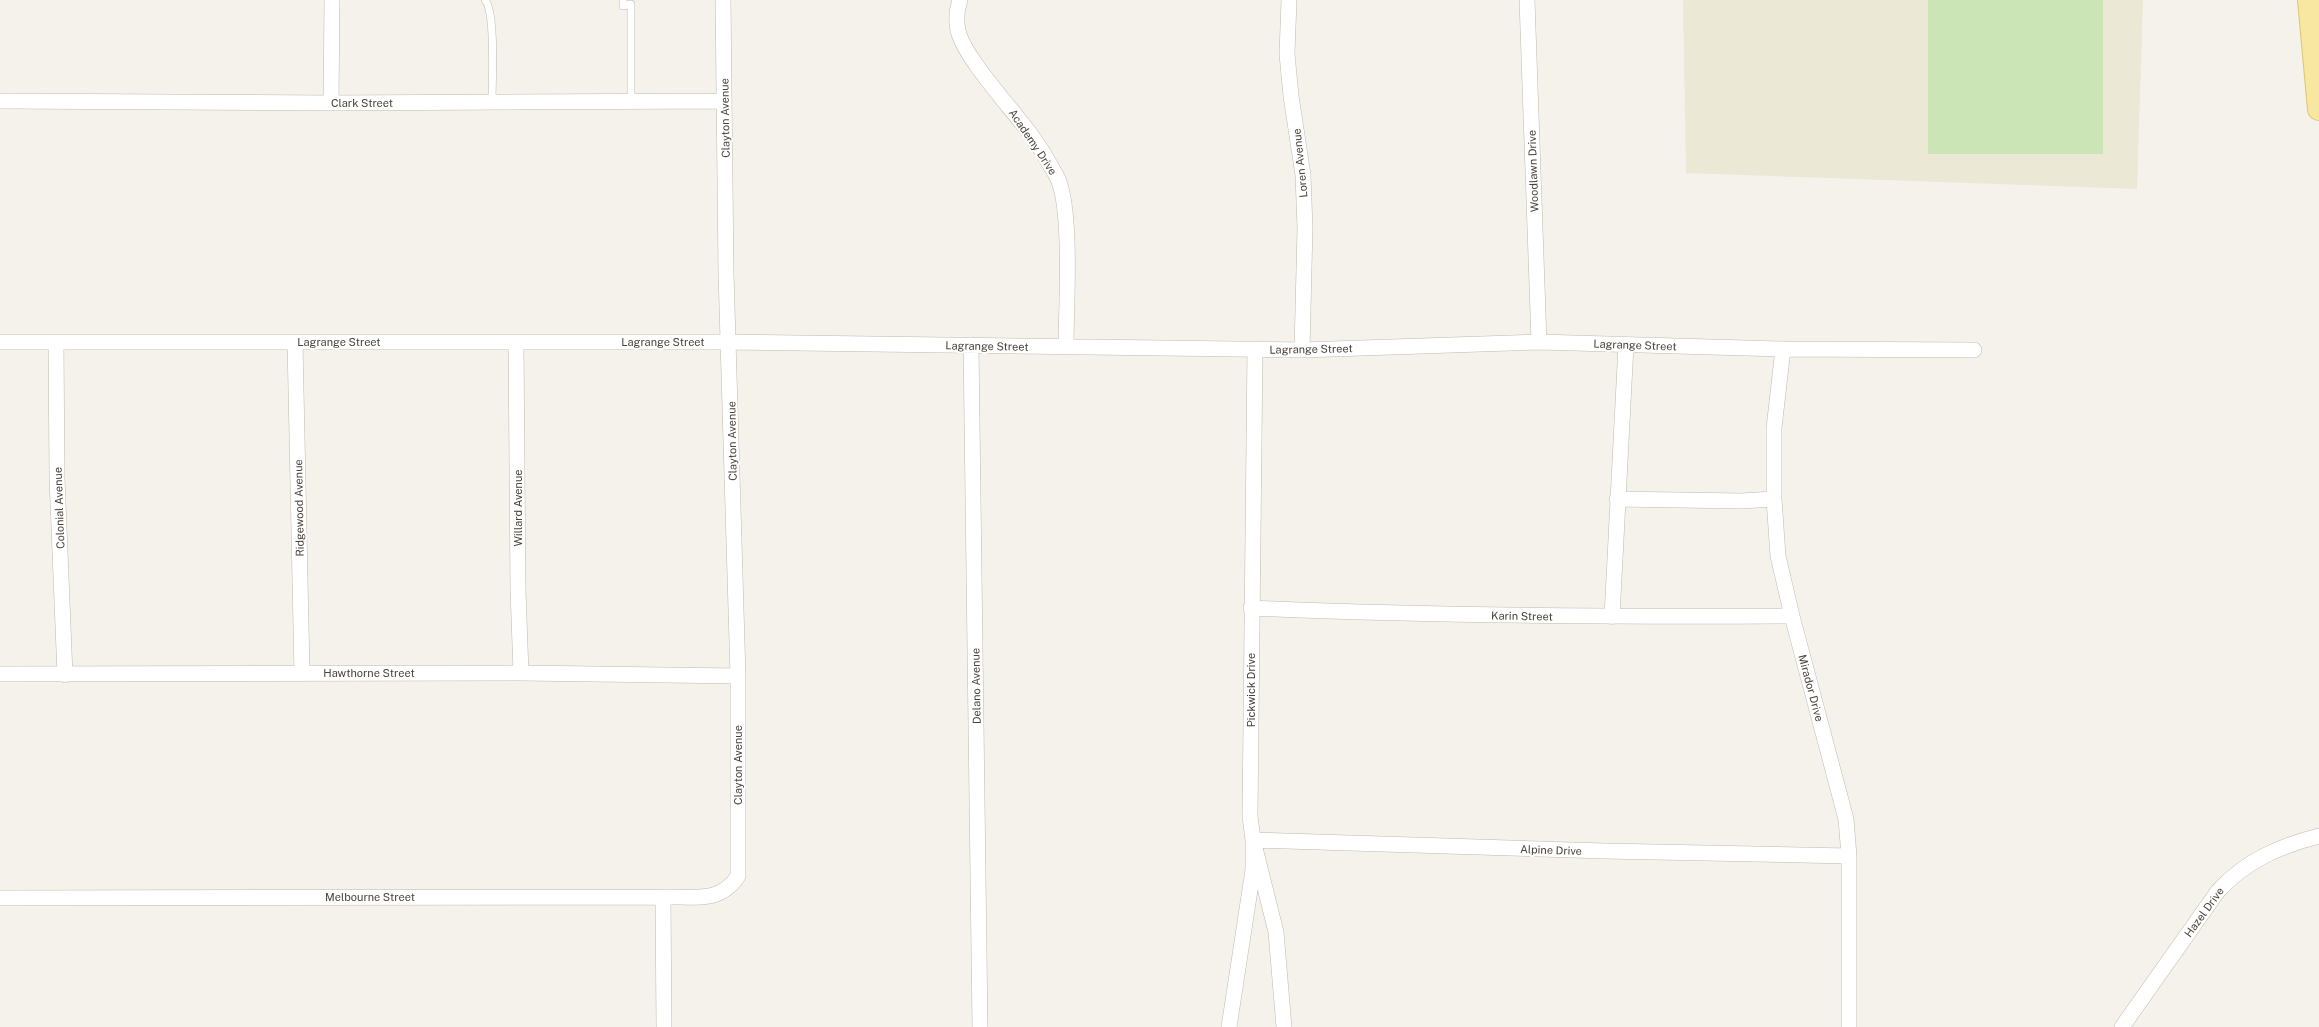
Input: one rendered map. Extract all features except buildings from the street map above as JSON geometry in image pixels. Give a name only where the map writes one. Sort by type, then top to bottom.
[{"type":"main road","points":[[2309,0],[2319,109]]},
{"type":"street","points":[[331,103],[332,0]]},
{"type":"street","name":"Clayton Avenue","points":[[723,0],[726,272],[738,676],[738,876],[734,882]]},
{"type":"street","name":"Academy Drive","points":[[960,0],[958,8],[958,30],[967,51],[1034,139],[1058,177],[1064,201],[1067,238],[1066,347]]},
{"type":"street","name":"Loren Avenue","points":[[1289,0],[1287,54],[1291,96],[1304,176],[1305,228],[1302,350]]},
{"type":"street","name":"Woodlawn Drive","points":[[1527,0],[1539,342]]},
{"type":"street","name":"Clark Street","points":[[0,101],[331,103],[724,101]]},
{"type":"street","name":"Lagrange Street","points":[[0,342],[729,342],[1302,350],[1539,342],[1783,349],[1974,350]]},
{"type":"street","name":"Colonial Avenue","points":[[56,342],[57,478],[65,675]]},
{"type":"street","name":"Ridgewood Avenue","points":[[295,342],[302,673]]},
{"type":"street","name":"Willard Avenue","points":[[516,342],[518,590],[521,674]]},
{"type":"street","name":"Delano Avenue","points":[[971,345],[980,1027]]},
{"type":"street","points":[[1612,618],[1626,345]]},
{"type":"street","name":"Pickwick Drive","points":[[1255,349],[1251,608],[1250,816],[1253,840],[1276,932],[1284,1027]]},
{"type":"street","name":"Mirador Drive","points":[[1783,349],[1774,428],[1774,499],[1778,556],[1792,616],[1846,819],[1849,856],[1849,1027]]},
{"type":"street","points":[[1617,499],[1740,501],[1774,499]]},
{"type":"street","name":"Karin Street","points":[[1251,608],[1371,613],[1612,618],[1792,616]]},
{"type":"street","name":"Hawthorne Street","points":[[0,674],[65,675],[302,673],[738,676]]},
{"type":"street","name":"Hazel Drive","points":[[2122,1027],[2218,891],[2233,875],[2250,863],[2290,843],[2319,836]]},
{"type":"street","points":[[1229,1027],[1253,870],[1253,840]]},
{"type":"street","name":"Alpine Drive","points":[[1253,840],[1597,851],[1849,856]]},
{"type":"street","name":"Melbourne Street","points":[[0,898],[716,896],[725,891],[734,882]]},
{"type":"street","points":[[663,897],[664,1027]]},
{"type":"lane","points":[[485,0],[490,5],[492,27],[492,102]]},
{"type":"lane","points":[[623,0],[623,6],[631,4],[631,102]]},
{"type":"shaded area","points":[[1683,0],[2143,0],[2137,189],[1686,173]]},
{"type":"green space","points":[[1928,0],[2103,0],[2103,154],[1928,154]]}]
